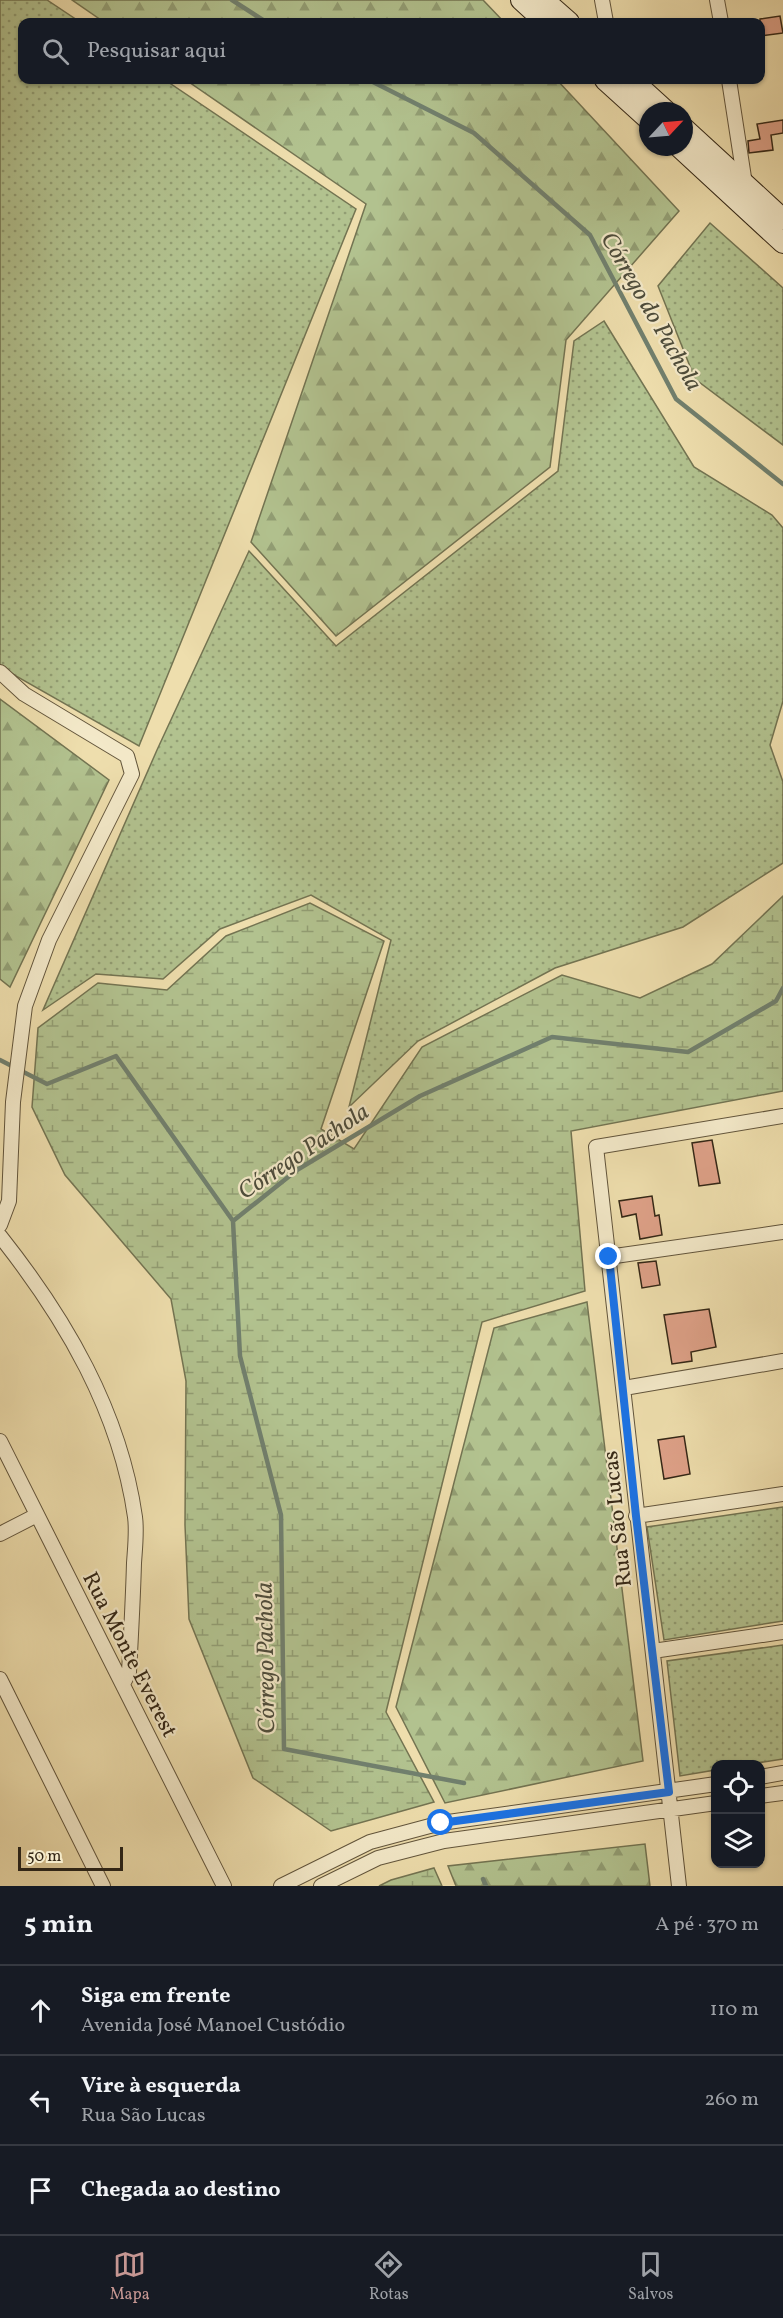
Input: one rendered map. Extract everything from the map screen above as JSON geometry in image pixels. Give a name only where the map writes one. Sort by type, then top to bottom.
[{"type":"street","points":[[521,0],[541,18]]},
{"type":"street","points":[[544,0],[564,18]]},
{"type":"street","points":[[602,0],[605,18]]},
{"type":"street","points":[[717,0],[720,18]]},
{"type":"street","points":[[618,84],[639,109]]},
{"type":"street","points":[[619,84],[650,102]]},
{"type":"street","points":[[730,84],[745,184],[752,213]]},
{"type":"street","points":[[693,136],[783,219]]},
{"type":"street","points":[[689,156],[783,243]]},
{"type":"street","points":[[0,672],[24,694],[127,756],[132,774],[49,940],[25,1006],[14,1102],[9,1202],[0,1225]]},
{"type":"street","name":"Rua São Lucas","points":[[679,1886],[596,1147],[783,1116]]},
{"type":"street","points":[[609,1257],[783,1232]]},
{"type":"street","points":[[0,1236],[36,1281],[70,1334],[100,1396],[122,1460],[136,1519],[129,1672],[123,1684]]},
{"type":"street","points":[[624,1388],[783,1361]]},
{"type":"street","name":"Rua Monte Everest","points":[[0,1441],[224,1886]]},
{"type":"street","points":[[636,1516],[783,1494]]},
{"type":"street","points":[[0,1534],[37,1515]]},
{"type":"street","points":[[653,1651],[783,1632]]},
{"type":"street","points":[[0,1679],[103,1886]]},
{"type":"street","points":[[765,1776],[783,1773]]},
{"type":"street","points":[[280,1886],[370,1842],[441,1823],[711,1785]]},
{"type":"street","points":[[765,1795],[783,1793]]},
{"type":"street","points":[[321,1886],[378,1858],[444,1841],[711,1804]]},
{"type":"green space","points":[[0,0],[47,0],[74,18],[18,18],[18,84],[171,84],[356,209],[139,746],[0,667]]},
{"type":"green space","points":[[72,0],[483,0],[500,18],[98,18]]},
{"type":"green space","points":[[192,84],[561,84],[679,211],[566,340],[550,467],[336,636],[251,542],[366,204]]},
{"type":"green space","points":[[710,223],[783,288],[783,445],[695,379],[658,286]]},
{"type":"green space","points":[[604,321],[694,467],[772,515],[783,528],[783,701],[770,745],[783,782],[783,863],[683,927],[555,968],[418,1041],[349,1107],[391,940],[311,895],[220,929],[163,979],[96,974],[43,1010],[157,750],[249,551],[336,646],[558,471],[574,341]]},
{"type":"green space","points":[[0,699],[109,780],[10,987],[0,979]]},
{"type":"green space","points":[[783,896],[783,1091],[571,1131],[585,1291],[482,1322],[386,1712],[434,1802],[331,1831],[253,1778],[189,1619],[185,1525],[186,1381],[171,1299],[65,1175],[32,1107],[38,1028],[98,983],[167,990],[226,936],[310,903],[384,941],[321,1129],[354,1149],[422,1047],[562,975],[640,998],[712,964]]},
{"type":"green space","points":[[587,1302],[643,1761],[445,1803],[396,1707],[494,1328]]},
{"type":"green space","points":[[783,1507],[783,1621],[664,1640],[647,1527]]},
{"type":"green space","points":[[783,1645],[783,1759],[765,1762],[711,1760],[711,1771],[680,1776],[667,1661]]},
{"type":"green space","points":[[645,1844],[650,1886],[456,1886],[448,1866]]},
{"type":"green space","points":[[434,1868],[442,1886],[379,1886],[391,1880]]},
{"type":"building","points":[[780,16],[783,33],[765,35],[765,18]]},
{"type":"building","points":[[783,120],[783,133],[771,135],[773,150],[749,153],[748,141],[760,139],[757,124]]},
{"type":"building","points":[[712,1140],[720,1183],[699,1186],[692,1143]]},
{"type":"building","points":[[652,1196],[655,1216],[659,1215],[662,1235],[640,1239],[636,1214],[622,1217],[619,1201]]},
{"type":"building","points":[[656,1261],[660,1285],[642,1288],[638,1263]]},
{"type":"building","points":[[709,1309],[716,1347],[691,1352],[692,1361],[672,1364],[664,1315]]},
{"type":"building","points":[[684,1436],[690,1474],[664,1479],[658,1440]]},
{"type":"waterway","name":"Córrego do Pachola","points":[[232,0],[260,18]]},
{"type":"waterway","name":"Córrego do Pachola","points":[[377,84],[474,133],[590,235],[676,399],[783,484]]},
{"type":"waterway","name":"Córrego Pachola","points":[[233,1221],[297,1170],[420,1096],[552,1037],[688,1052],[776,1001],[783,988]]},
{"type":"waterway","points":[[0,1060],[47,1084],[116,1056],[233,1221]]},
{"type":"waterway","name":"Córrego Pachola","points":[[233,1221],[240,1356],[281,1515],[284,1749],[464,1783]]},
{"type":"waterway","name":"Córrego Pachola","points":[[483,1879],[486,1886]]},
{"type":"route","points":[[441,1823],[669,1792],[636,1516],[609,1257]]}]
